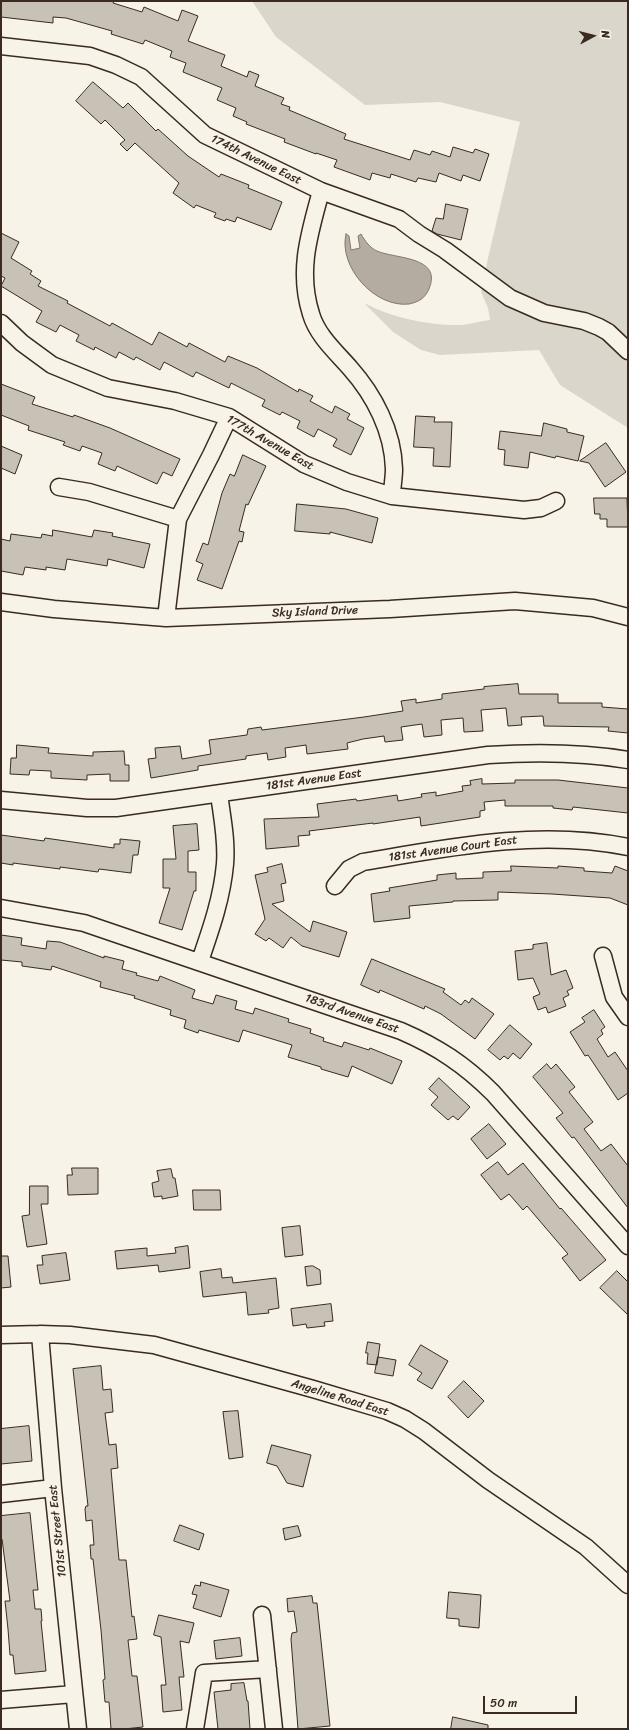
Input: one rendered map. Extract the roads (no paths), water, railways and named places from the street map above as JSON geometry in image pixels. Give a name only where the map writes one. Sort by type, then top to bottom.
[{"type":"street","name":"174th Avenue East","points":[[1,46],[90,56],[116,65],[141,77],[205,135],[321,191],[399,219],[419,234],[445,250],[510,298],[544,313],[584,321],[599,327],[608,332],[628,350]]},
{"type":"street","points":[[321,191],[307,242],[305,265],[306,289],[311,314],[322,336],[354,372],[373,397],[384,422],[391,446],[394,469],[392,496]]},
{"type":"street","name":"177th Avenue East","points":[[1,323],[22,343],[52,365],[108,388],[175,401],[228,418],[304,464],[347,482],[392,496],[524,510],[540,508],[556,501]]},
{"type":"street","points":[[166,618],[178,518],[228,418]]},
{"type":"street","points":[[59,487],[89,492],[178,518]]},
{"type":"street","name":"Sky Island Drive","points":[[1,602],[54,609],[166,618],[390,609],[515,601],[593,608],[628,617]]},
{"type":"street","name":"181st Avenue East","points":[[1,800],[87,808],[116,808],[488,755],[528,753],[573,754],[628,760]]},
{"type":"street","points":[[200,961],[215,917],[222,890],[225,836],[219,794]]},
{"type":"street","name":"181st Avenue Court East","points":[[335,886],[349,869],[363,862],[470,844],[538,839],[589,841],[628,847]]},
{"type":"street","name":"183rd Avenue East","points":[[1,908],[84,923],[200,961],[402,1031],[428,1043],[451,1057],[475,1075],[494,1093],[628,1246]]},
{"type":"street","points":[[603,956],[614,997],[628,1017]]},
{"type":"street","name":"Angeline Road East","points":[[1,1335],[40,1334],[106,1338],[154,1346],[313,1389],[388,1412],[405,1419],[424,1431],[488,1480],[586,1547],[628,1585]]},
{"type":"street","name":"101st Street East","points":[[40,1334],[53,1488],[78,1729]]},
{"type":"street","points":[[1,1494],[53,1488]]},
{"type":"street","points":[[262,1615],[274,1729]]},
{"type":"street","points":[[195,1729],[204,1673],[268,1669]]},
{"type":"street","points":[[1,1700],[74,1694]]}]
